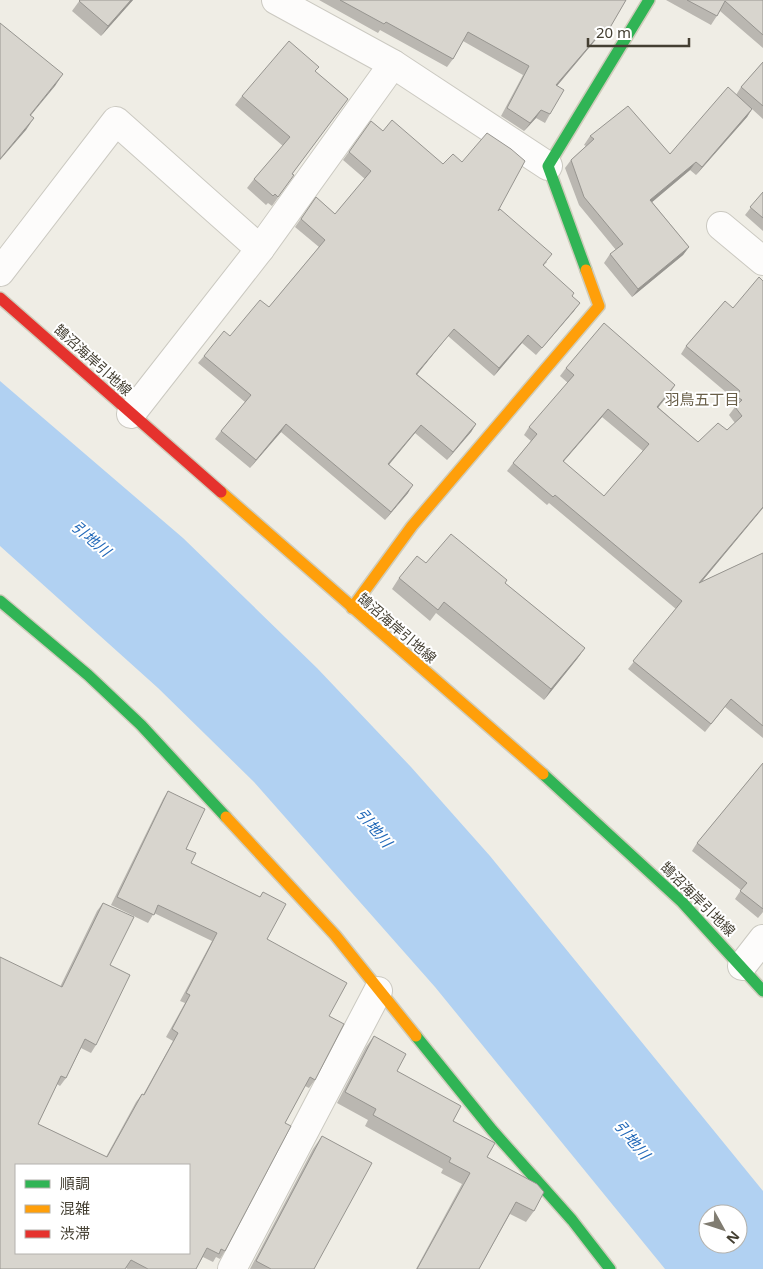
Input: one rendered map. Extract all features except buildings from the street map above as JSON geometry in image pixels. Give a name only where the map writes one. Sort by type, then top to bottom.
[{"type":"street","points":[[276,0],[393,64],[548,166],[599,306],[412,526],[352,608]]},
{"type":"street","points":[[548,166],[649,0]]},
{"type":"street","points":[[131,414],[260,249],[393,64]]},
{"type":"street","points":[[0,272],[116,121],[260,249]]},
{"type":"street","points":[[721,226],[763,261]]},
{"type":"street","name":"鵠沼海岸引地線","points":[[0,298],[530,763],[667,888],[742,966],[763,991]]},
{"type":"street","points":[[0,601],[88,675],[141,726],[335,935],[378,991],[492,1130],[572,1220],[610,1269]]},
{"type":"street","points":[[742,966],[763,939]]},
{"type":"street","points":[[232,1269],[378,991]]},
{"type":"water","name":"引地川","points":[[0,381],[183,538],[317,668],[411,767],[490,856],[763,1191],[763,1269],[665,1269],[435,987],[254,782],[158,688],[0,546]]},
{"type":"traffic: fast","points":[[586,270],[548,166],[649,0]]},
{"type":"traffic: fast","points":[[0,601],[88,675],[141,725],[226,817]]},
{"type":"traffic: fast","points":[[543,774],[682,902],[763,991]]},
{"type":"traffic: fast","points":[[416,1036],[492,1130],[572,1220],[610,1269]]},
{"type":"traffic: slow","points":[[352,608],[412,526],[599,306],[586,270]]},
{"type":"traffic: slow","points":[[221,492],[543,774]]},
{"type":"traffic: slow","points":[[226,817],[335,935],[416,1036]]},
{"type":"traffic: jam","points":[[0,298],[221,492]]},
{"type":"district","name":"羽鳥五丁目","points":[[702,400]]}]
